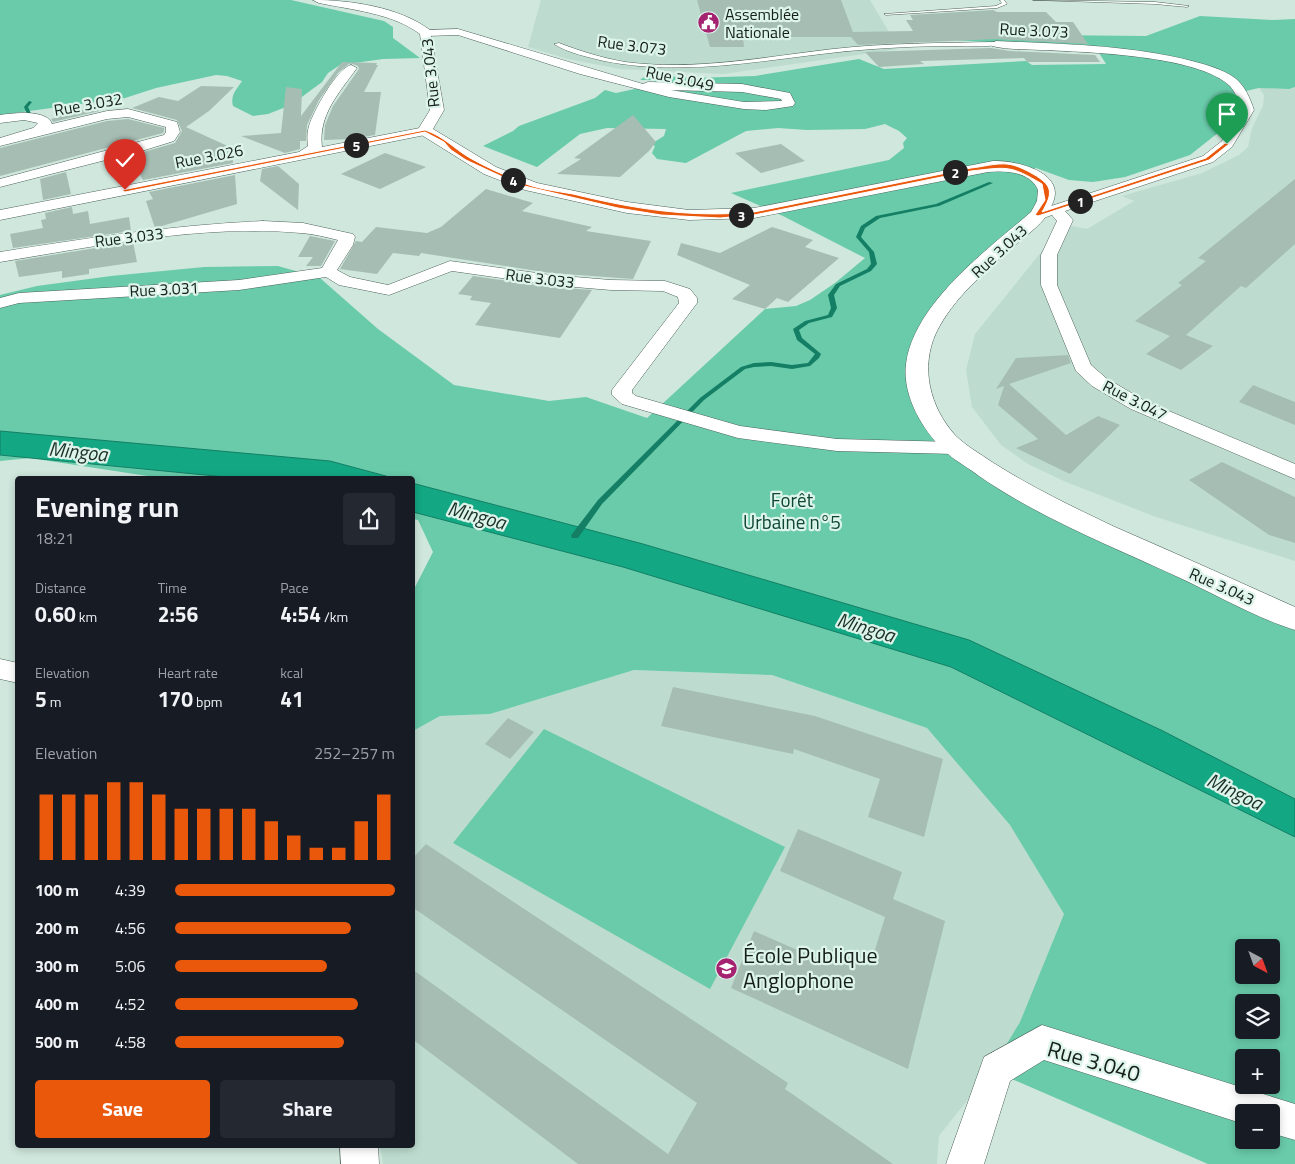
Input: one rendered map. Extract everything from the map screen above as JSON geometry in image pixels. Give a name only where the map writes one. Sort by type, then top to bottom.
[{"type":"street","name":"Rue 3.043","points":[[319,0],[403,20],[422,28],[426,33],[437,110],[425,131],[445,141],[453,149],[468,158],[522,184],[601,203],[661,213],[720,217],[754,213],[971,169],[1006,166],[1020,169],[1044,183],[1047,188],[1046,212],[954,292],[932,321],[919,353],[916,375],[931,420],[955,448],[998,478],[1054,510],[1295,619]]},
{"type":"street","name":"Rue 3.049","points":[[426,33],[444,31],[473,36],[618,81],[668,94],[719,103],[770,107],[789,103],[786,96],[742,88],[648,86]]},
{"type":"street","name":"Rue 3.073","points":[[996,44],[1115,50],[1202,67],[1229,79],[1242,92],[1248,110],[1227,144],[1208,159],[1046,212]]},
{"type":"street","points":[[302,156],[315,147],[312,140],[319,116],[332,92],[351,68]]},
{"type":"street","name":"Rue 3.032","points":[[0,142],[38,130],[107,115],[128,113],[172,125],[173,132],[169,138],[140,147],[0,183]]},
{"type":"street","points":[[0,119],[26,117],[42,119],[46,123],[38,130]]},
{"type":"street","name":"Rue 3.026","points":[[0,215],[425,131]]},
{"type":"street","name":"Rue 3.047","points":[[1046,212],[1065,220],[1049,255],[1049,285],[1083,367],[1098,382],[1138,405],[1295,472]]},
{"type":"street","name":"Rue 3.033","points":[[0,257],[106,240],[197,229],[263,226],[303,228],[347,237],[345,245],[328,272],[345,281],[389,290],[450,266],[550,280],[670,288],[684,293],[688,298],[688,303],[622,390],[622,395],[629,400],[738,432],[837,445],[955,448]]},
{"type":"street","name":"Rue 3.031","points":[[0,303],[19,298],[239,284],[328,272]]},
{"type":"street","points":[[0,669],[15,672]]},
{"type":"street","name":"Rue 3.040","points":[[965,1164],[996,1069],[1042,1042],[1237,1104]]},
{"type":"street","points":[[1280,1118],[1295,1122]]},
{"type":"street","points":[[359,1148],[360,1164]]},
{"type":"lane","points":[[886,14],[997,8],[1005,4],[1002,0]]},
{"type":"lane","points":[[1035,0],[1142,2],[1188,6]]},
{"type":"lane","name":"Rue 3.073","points":[[557,44],[589,57],[609,61],[632,64],[714,66],[874,47],[996,44]]},
{"type":"shaded area","name":"Assemblée Nationale","points":[[541,0],[870,0],[899,49],[723,74],[620,69],[568,59],[528,47]]},
{"type":"shaded area","points":[[1295,87],[1295,561],[1156,517],[1066,482],[1028,464],[1001,445],[972,407],[966,370],[975,334],[1042,251],[1072,226],[1087,229],[1134,201],[1122,196],[1202,173],[1239,155],[1248,147],[1252,128],[1263,106],[1264,95],[1259,88],[1289,89]]},
{"type":"shaded area","name":"École Publique Anglophone","points":[[634,670],[772,675],[927,728],[1010,825],[1064,914],[1020,1022],[991,1070],[939,1136],[937,1164],[383,1164],[380,1148],[415,1148],[415,730],[440,716],[490,714]]},
{"type":"green space","points":[[0,0],[291,0],[384,21],[393,27],[393,38],[420,58],[383,59],[340,65],[328,73],[322,82],[291,105],[268,114],[253,116],[233,106],[233,95],[242,81],[216,75],[156,88],[125,98],[0,115]]},
{"type":"green space","name":"Forêt Urbaine n°5","points":[[1200,16],[1274,20],[1295,19],[1295,87],[1289,89],[1259,88],[1233,94],[1223,129],[1190,155],[1125,177],[1093,182],[1069,180],[1036,168],[1026,172],[1041,183],[1038,215],[956,292],[920,353],[933,419],[1000,478],[1295,618],[1295,1164],[1208,1164],[991,1070],[1020,1022],[1064,914],[1010,825],[927,728],[772,675],[634,670],[490,714],[440,716],[415,730],[415,587],[433,552],[418,520],[415,519],[415,476],[147,476],[30,458],[0,461],[0,295],[37,286],[111,276],[204,267],[278,266],[320,278],[378,329],[454,385],[549,401],[586,397],[647,418],[765,309],[796,306],[810,300],[835,283],[865,258],[783,216],[731,193],[889,160],[904,148],[903,143],[907,138],[899,131],[885,124],[865,129],[807,130],[778,128],[746,131],[686,163],[657,159],[652,153],[655,146],[651,144],[664,136],[666,129],[607,128],[580,134],[537,167],[483,146],[519,126],[595,98],[605,90],[616,93],[658,84],[653,80],[640,80],[647,75],[694,78],[755,76],[859,59],[884,69],[1026,61],[1032,65],[1106,64],[1096,48],[952,40],[945,34],[1146,36]]},
{"type":"green space","points":[[544,729],[785,847],[710,989],[453,843]]},
{"type":"water","name":"Mingoa","points":[[0,431],[330,461],[386,476],[215,476],[0,455]]},
{"type":"water","name":"Mingoa","points":[[415,484],[643,544],[969,640],[1163,731],[1295,799],[1295,837],[951,667],[623,567],[415,513]]},
{"type":"building","points":[[697,0],[841,0],[853,32],[913,31],[906,20],[913,20],[910,15],[993,10],[997,12],[1046,12],[1056,22],[1073,22],[1088,44],[996,39],[858,45],[851,37],[743,37],[744,47],[710,47]]},
{"type":"building","points":[[991,48],[1010,51],[1095,55],[1100,62],[1027,62],[1024,58],[920,61],[924,64],[879,67],[865,52]]},
{"type":"building","points":[[342,62],[377,63],[376,65],[378,65],[364,92],[381,92],[375,135],[351,139],[324,140],[325,125],[333,106],[359,69],[358,66],[350,63],[338,73],[319,100],[307,125],[306,141],[300,141],[300,149],[285,153],[241,136],[281,133],[286,87],[302,89],[301,116]]},
{"type":"building","points":[[201,86],[234,87],[209,111],[186,127],[232,148],[233,163],[143,180],[130,156],[175,143],[182,131],[177,120],[132,108],[159,97],[178,101]]},
{"type":"building","points":[[93,107],[99,111],[53,122],[51,119]]},
{"type":"building","points":[[633,115],[656,142],[649,151],[620,177],[557,174],[581,159],[574,158]]},
{"type":"building","points":[[128,119],[164,128],[164,131],[163,133],[0,176],[0,148],[107,121]]},
{"type":"building","points":[[781,144],[805,161],[761,173],[735,153]]},
{"type":"building","points":[[385,153],[426,167],[380,189],[341,174]]},
{"type":"building","points":[[278,166],[299,184],[298,210],[260,181],[262,169]]},
{"type":"building","points":[[66,172],[71,194],[43,200],[40,179]]},
{"type":"building","points":[[235,175],[237,204],[155,228],[146,201],[153,199],[149,192]]},
{"type":"building","points":[[1295,179],[1295,244],[1246,288],[1241,286],[1186,335],[1213,346],[1181,370],[1146,354],[1170,336],[1135,321],[1182,285],[1178,283],[1206,261],[1198,258]]},
{"type":"building","points":[[486,189],[533,203],[522,211],[592,227],[586,231],[651,241],[633,279],[551,273],[421,253],[419,256],[393,253],[377,274],[340,269],[356,241],[362,242],[376,227],[427,233],[441,227]]},
{"type":"building","points":[[72,207],[73,214],[88,211],[90,224],[129,217],[131,231],[13,248],[10,234],[43,228],[41,220],[46,219],[45,213]]},
{"type":"building","points":[[772,227],[813,240],[805,247],[839,258],[788,302],[777,298],[765,309],[732,299],[750,285],[677,255],[681,243],[720,253]]},
{"type":"building","points":[[310,236],[335,241],[321,266],[306,266],[313,257],[298,257]]},
{"type":"building","points":[[133,242],[137,262],[89,269],[89,274],[62,278],[62,271],[19,277],[15,261]]},
{"type":"building","points":[[473,276],[551,287],[592,290],[560,338],[475,325],[491,303],[470,300],[472,296],[458,294]]},
{"type":"building","points":[[1068,355],[1071,363],[1009,384],[1066,435],[1098,416],[1120,425],[1070,474],[1016,448],[1038,439],[998,405],[1004,386],[996,389],[1016,358]]},
{"type":"building","points":[[1253,385],[1295,402],[1295,425],[1239,402]]},
{"type":"building","points":[[1222,462],[1295,497],[1295,543],[1269,535],[1189,480]]},
{"type":"building","points":[[673,687],[815,716],[943,759],[924,837],[868,817],[880,779],[794,749],[793,754],[661,726]]},
{"type":"building","points":[[508,718],[534,732],[510,759],[485,744]]},
{"type":"building","points":[[798,829],[902,872],[893,899],[945,921],[908,1069],[731,988],[754,931],[827,963],[832,950],[870,966],[885,917],[780,871]]},
{"type":"building","points":[[426,844],[788,1083],[785,1089],[893,1164],[578,1164],[415,1041],[415,971],[668,1154],[697,1103],[415,909],[415,856]]},
{"type":"waterway","points":[[30,102],[26,107],[30,116]]},
{"type":"waterway","points":[[575,536],[600,502],[702,399],[743,368],[771,364],[792,367],[810,364],[817,357],[818,354],[799,339],[796,329],[807,322],[830,316],[834,308],[831,295],[838,285],[869,270],[874,264],[871,252],[858,237],[863,227],[878,217],[937,205],[991,183]]},
{"type":"place","name":"Assemblée Nationale","points":[[709,23]]},
{"type":"place","name":"École Publique Anglophone","points":[[727,968]]},
{"type":"route","points":[[125,190],[425,131],[445,141],[453,149],[468,158],[522,184],[548,192],[661,213],[696,217],[720,217],[754,213],[971,169],[1006,166],[1020,169],[1044,183],[1047,188],[1047,200],[1038,215],[1208,159],[1227,144]]}]
